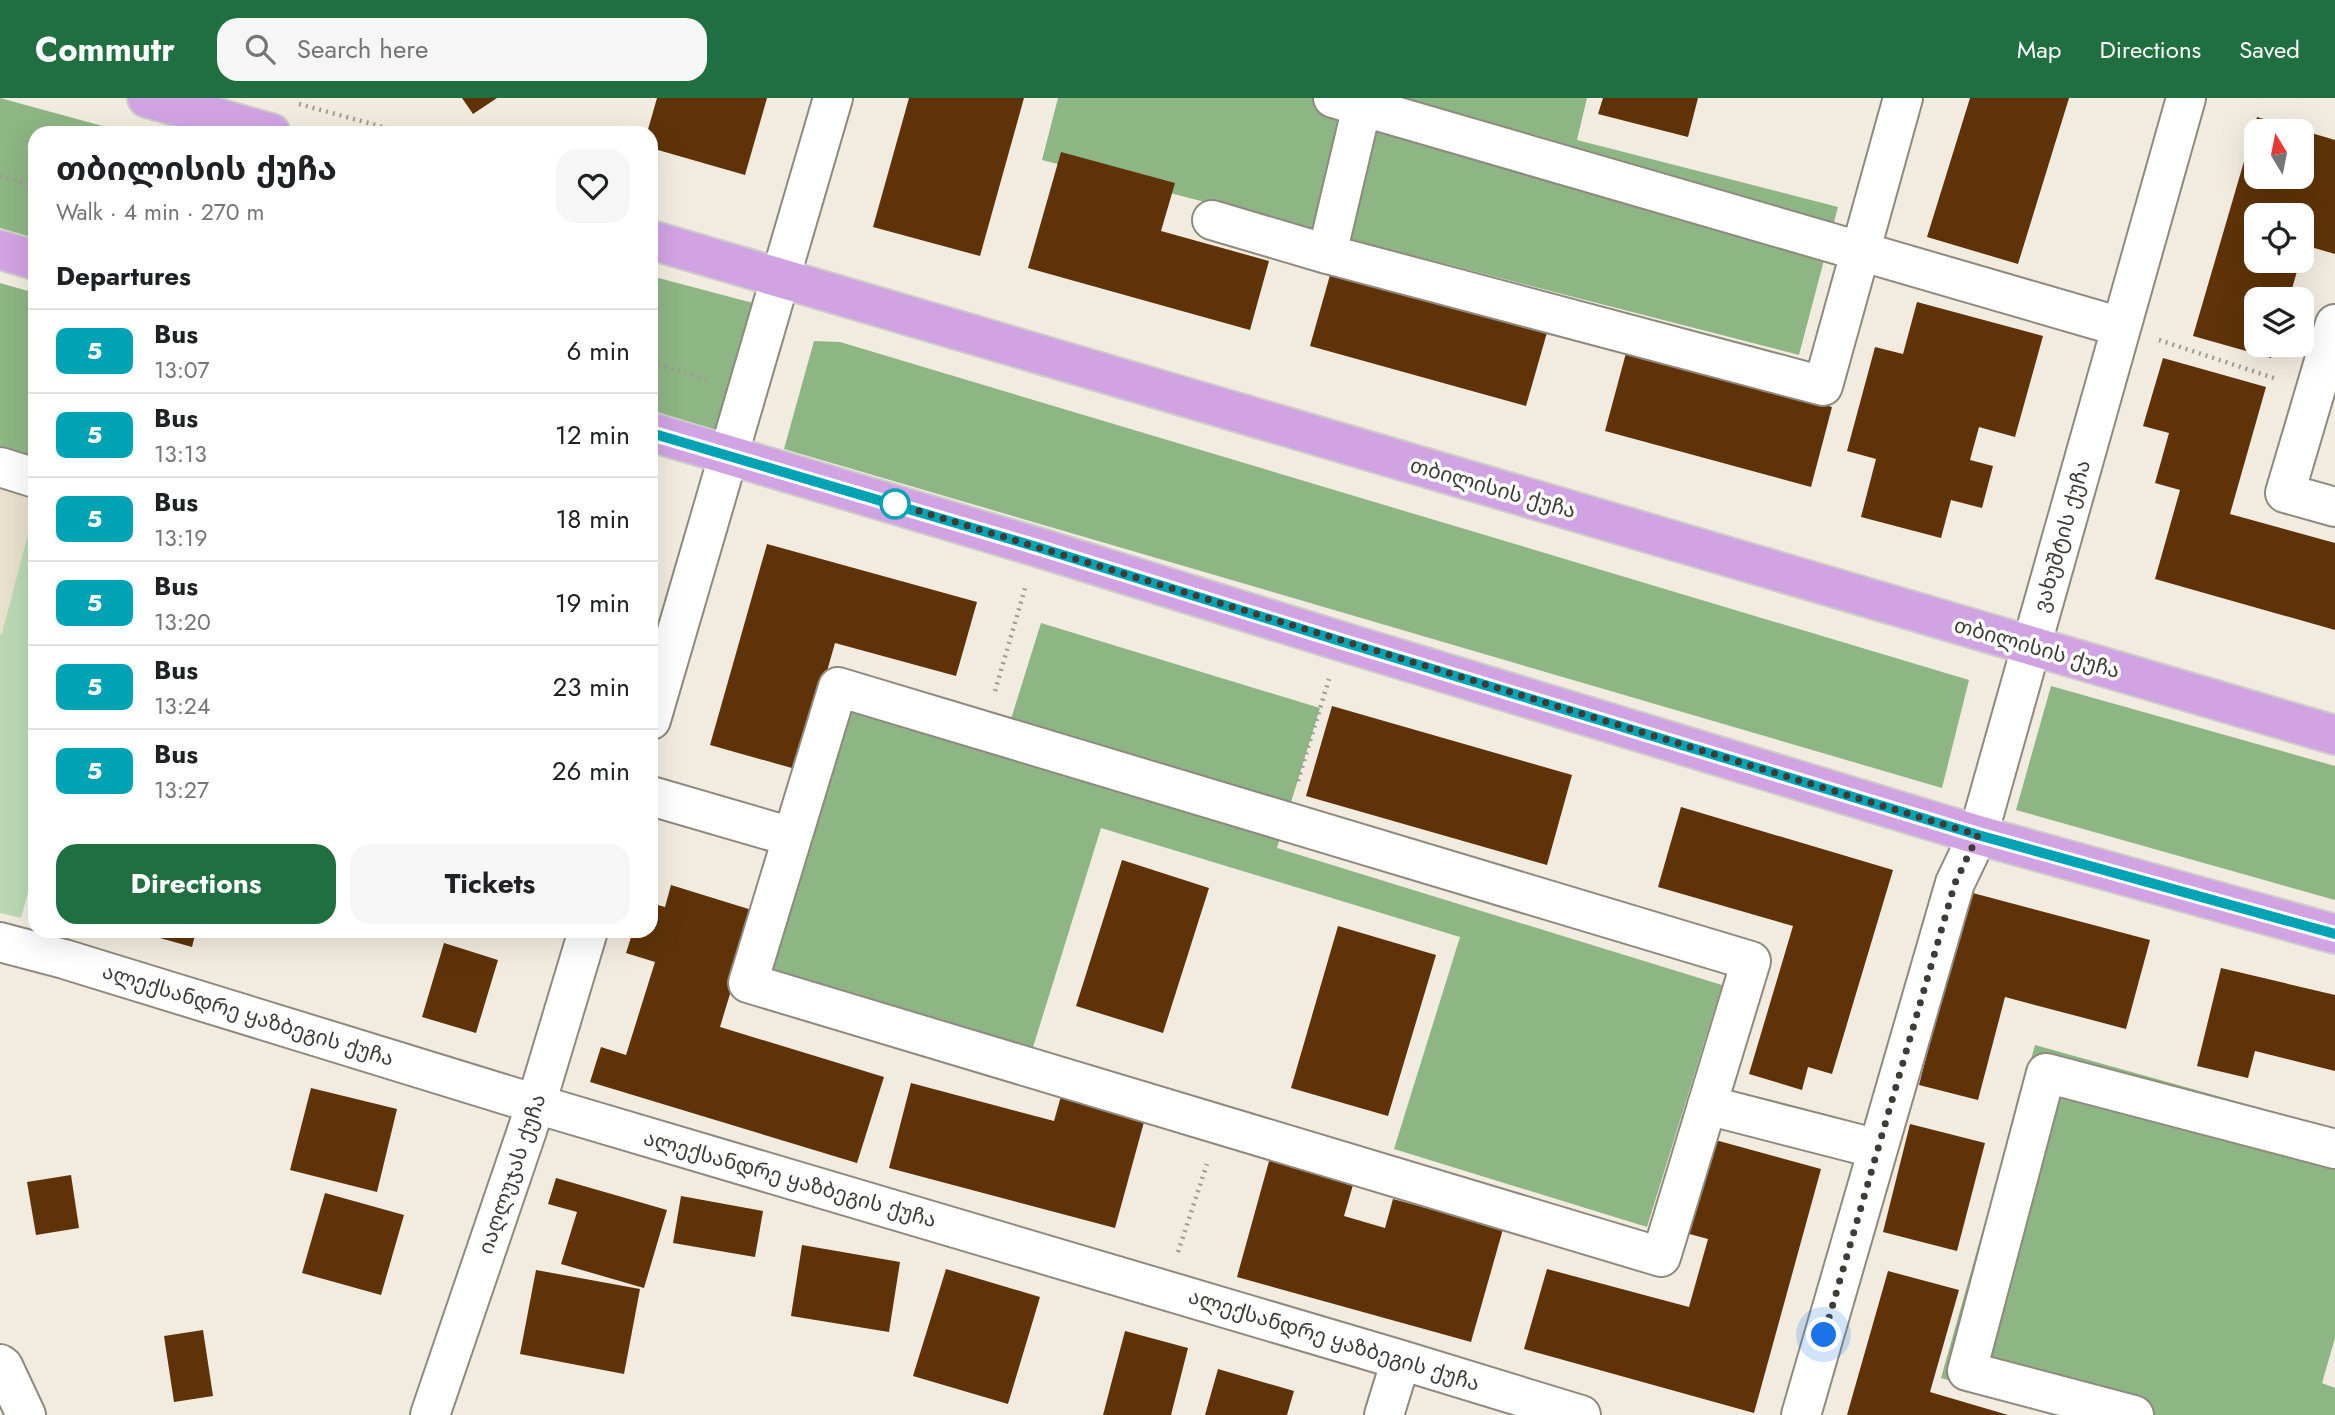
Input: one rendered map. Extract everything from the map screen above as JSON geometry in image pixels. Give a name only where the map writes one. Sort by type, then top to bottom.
[{"type":"main road","points":[[147,98],[246,126]]},
{"type":"main road","name":"თბილისის ქუჩა","points":[[658,242],[2335,735]]},
{"type":"main road","points":[[0,250],[28,258]]},
{"type":"main road","points":[[658,434],[1978,835],[2335,934]]},
{"type":"street","points":[[658,696],[832,98]]},
{"type":"street","points":[[1212,219],[1327,254],[1823,386],[1903,98]]},
{"type":"street","name":"ვახუშტის ქუჩა","points":[[1801,1415],[1955,883],[1978,835],[2186,98]]},
{"type":"street","points":[[1327,254],[1348,102],[2121,327]]},
{"type":"street","points":[[2335,324],[2285,493],[2335,507]]},
{"type":"street","points":[[0,467],[28,476]]},
{"type":"street","points":[[838,687],[984,731],[1751,961],[1661,1257],[748,983],[838,687]]},
{"type":"street","points":[[658,798],[792,837]]},
{"type":"street","name":"იაღლუჯას ქუჩა","points":[[430,1415],[536,1104],[586,938]]},
{"type":"street","name":"ალექსანდრე ყაზბეგის ქუჩა","points":[[0,942],[1581,1415]]},
{"type":"street","points":[[2134,1415],[1966,1371],[2046,1073],[2335,1149]]},
{"type":"street","points":[[1707,1105],[1878,1149]]},
{"type":"street","points":[[1384,1415],[1401,1360]]},
{"type":"street","points":[[0,1364],[4,1366],[26,1415]]},
{"type":"path","points":[[296,103],[380,126]]},
{"type":"path","points":[[0,176],[28,184]]},
{"type":"path","points":[[2121,327],[2315,390]]},
{"type":"path","points":[[658,365],[747,390]]},
{"type":"path","points":[[984,731],[1037,547]]},
{"type":"path","points":[[1286,822],[1340,641]]},
{"type":"path","points":[[1165,1290],[1220,1124]]},
{"type":"shaded area","points":[[0,486],[28,494],[28,534],[0,635]]},
{"type":"green space","points":[[0,98],[102,126],[28,126],[28,236],[0,228]]},
{"type":"green space","points":[[1058,98],[1587,98],[1577,140],[1838,207],[1799,355],[1042,160]]},
{"type":"green space","points":[[658,278],[753,303],[718,432],[658,415]]},
{"type":"green space","points":[[0,283],[28,291],[28,463],[0,457]]},
{"type":"green space","points":[[814,341],[840,342],[1969,680],[1942,788],[784,449]]},
{"type":"green space","points":[[28,534],[28,892],[21,918],[0,913],[2,633]]},
{"type":"green space","points":[[1041,623],[1320,708],[1277,848],[1722,985],[1647,1227],[1394,1149],[1460,937],[1101,828],[1030,1057],[757,973],[841,702],[1001,751]]},
{"type":"green space","points":[[2051,686],[2335,766],[2335,900],[2016,810]]},
{"type":"green space","points":[[2035,1045],[2335,1129],[2335,1338],[2322,1383],[2335,1388],[2335,1415],[2074,1415],[1941,1378]]},
{"type":"building","points":[[462,98],[497,98],[473,114]]},
{"type":"building","points":[[657,98],[767,98],[745,175],[658,150],[658,126],[649,126]]},
{"type":"building","points":[[909,98],[1024,98],[980,256],[873,227]]},
{"type":"building","points":[[1603,98],[1698,98],[1688,137],[1598,114]]},
{"type":"building","points":[[1970,98],[2069,98],[2018,264],[1927,237]]},
{"type":"building","points":[[2314,134],[2335,140],[2335,254],[2314,248],[2314,203],[2244,203],[2244,273],[2297,273],[2292,287],[2244,287],[2244,350],[2193,336],[2244,161],[2244,189],[2314,189]]},
{"type":"building","points":[[1061,152],[1175,183],[1161,231],[1269,261],[1250,330],[1028,268]]},
{"type":"building","points":[[1332,268],[1548,329],[1526,406],[1310,346]]},
{"type":"building","points":[[1917,302],[2043,336],[2015,437],[1979,427],[1970,460],[1993,466],[1982,508],[1951,500],[1941,538],[1861,517],[1876,459],[1847,451],[1875,347],[1903,354]]},
{"type":"building","points":[[1626,353],[1832,407],[1811,487],[1605,431]]},
{"type":"building","points":[[2163,358],[2266,387],[2230,514],[2335,543],[2335,630],[2155,579],[2180,490],[2155,483],[2169,433],[2143,426]]},
{"type":"building","points":[[767,544],[977,602],[956,676],[835,643],[799,770],[710,745]]},
{"type":"building","points":[[1332,706],[1572,775],[1547,865],[1306,796]]},
{"type":"building","points":[[1681,807],[1893,870],[1832,1074],[1808,1067],[1802,1090],[1749,1074],[1793,926],[1658,887]]},
{"type":"building","points":[[1122,860],[1209,888],[1163,1033],[1076,1006]]},
{"type":"building","points":[[671,885],[755,911],[720,1027],[884,1077],[857,1163],[590,1082],[601,1047],[626,1055],[655,962],[626,953],[631,938],[658,938],[658,905],[665,907]]},
{"type":"building","points":[[1969,892],[2150,940],[2126,1029],[2005,997],[1978,1100],[1919,1085]]},
{"type":"building","points":[[1338,926],[1436,955],[1388,1116],[1291,1088]]},
{"type":"building","points":[[160,938],[194,938],[192,947]]},
{"type":"building","points":[[444,943],[498,960],[476,1033],[422,1017]]},
{"type":"building","points":[[2221,968],[2335,995],[2335,1071],[2255,1051],[2248,1078],[2197,1066]]},
{"type":"building","points":[[911,1083],[1054,1121],[1063,1089],[1147,1111],[1115,1228],[889,1168]]},
{"type":"building","points":[[311,1088],[397,1109],[377,1192],[290,1170]]},
{"type":"building","points":[[1910,1124],[1985,1143],[1957,1251],[1883,1232]]},
{"type":"building","points":[[1708,1138],[1821,1169],[1754,1413],[1524,1349],[1547,1269],[1689,1307],[1708,1239],[1682,1232]]},
{"type":"building","points":[[1271,1154],[1355,1178],[1344,1216],[1385,1228],[1393,1199],[1503,1229],[1471,1342],[1237,1277]]},
{"type":"building","points":[[71,1175],[79,1228],[36,1235],[27,1182]]},
{"type":"building","points":[[556,1178],[667,1210],[644,1288],[561,1264],[577,1212],[548,1204]]},
{"type":"building","points":[[325,1193],[404,1215],[381,1295],[302,1273]]},
{"type":"building","points":[[681,1196],[763,1211],[755,1257],[673,1243]]},
{"type":"building","points":[[802,1245],[900,1262],[889,1332],[791,1316]]},
{"type":"building","points":[[946,1269],[1040,1297],[1008,1404],[913,1376]]},
{"type":"building","points":[[536,1270],[640,1289],[624,1374],[520,1354]]},
{"type":"building","points":[[1888,1271],[1959,1290],[1930,1392],[2008,1415],[1847,1415]]},
{"type":"building","points":[[203,1330],[213,1396],[174,1402],[164,1336]]},
{"type":"building","points":[[1125,1331],[1188,1348],[1171,1415],[1103,1415]]},
{"type":"building","points":[[1218,1369],[1294,1391],[1287,1415],[1205,1415]]},
{"type":"bus line","name":"5","points":[[658,435],[1037,547],[1978,835],[2335,934]]},
{"type":"route","points":[[895,504],[883,500],[1978,835],[1955,883],[1824,1335]]}]
